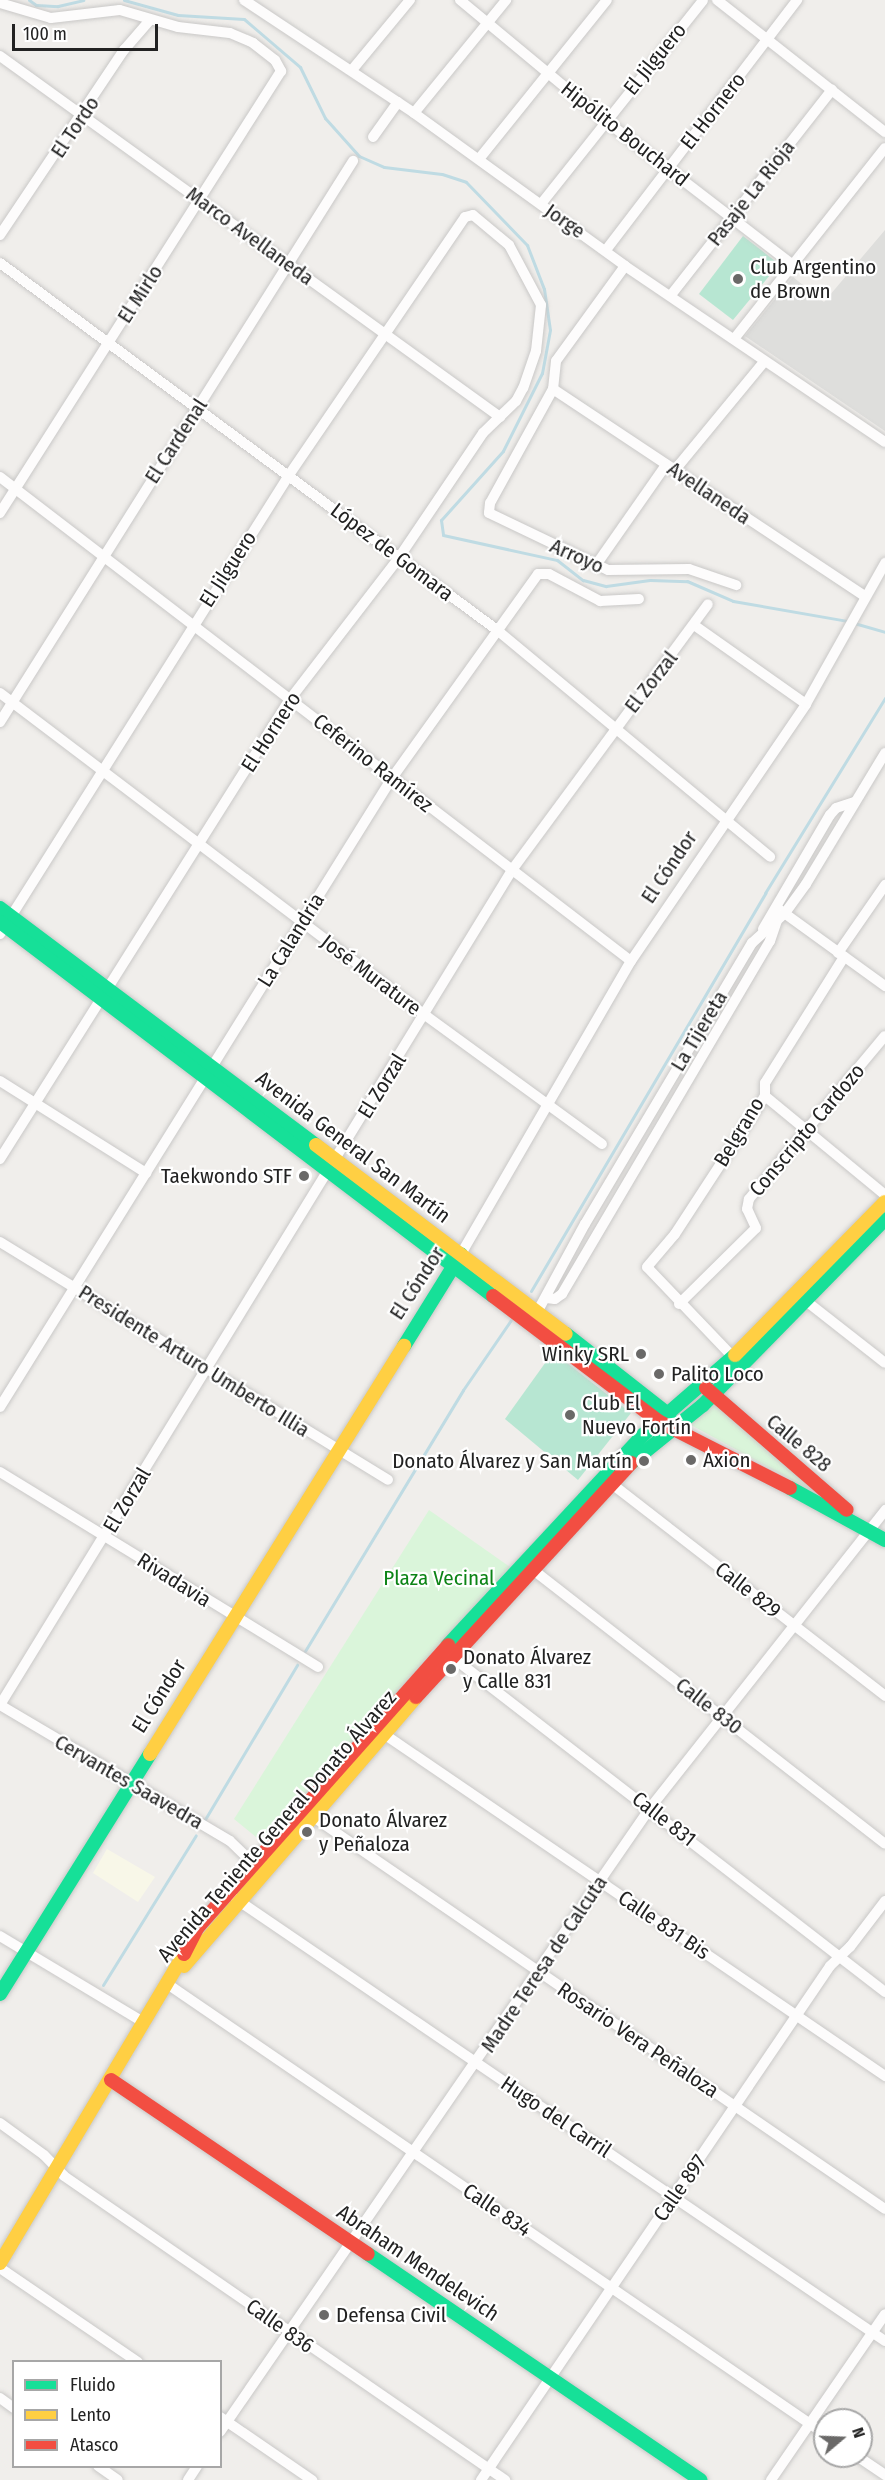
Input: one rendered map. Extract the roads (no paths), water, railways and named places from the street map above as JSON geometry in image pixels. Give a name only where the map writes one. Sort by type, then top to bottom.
[{"type":"main road","name":"Avenida General San Martín","points":[[3,921],[457,1258],[667,1420],[870,1529],[885,1540]]},
{"type":"main road","name":"Avenida Teniente General Donato Álvarez","points":[[708,1391],[733,1358],[885,1202]]},
{"type":"main road","name":"Avenida Teniente General Donato Álvarez","points":[[233,1897],[447,1652],[667,1420],[708,1391],[806,1301],[885,1219]]},
{"type":"main road","name":"El Cóndor","points":[[0,1994],[336,1449],[457,1258]]},
{"type":"main road","name":"Calle 828","points":[[708,1391],[870,1529]]},
{"type":"main road","name":"Avenida Teniente General Donato Álvarez","points":[[0,2263],[169,1985],[254,1864],[384,1734],[447,1652],[532,1569],[612,1484],[667,1420]]},
{"type":"main road","name":"Abraham Mendelevich","points":[[111,2080],[701,2480]]},
{"type":"street","name":"Jorge","points":[[244,0],[258,4],[479,159],[625,266],[885,442]]},
{"type":"street","points":[[352,70],[410,0]]},
{"type":"street","name":"Hipólito Bouchard","points":[[460,0],[606,121],[792,264]]},
{"type":"street","points":[[414,113],[506,0]]},
{"type":"street","points":[[479,159],[607,0]]},
{"type":"street","name":"El Jilguero","points":[[541,204],[703,0]]},
{"type":"street","points":[[717,0],[885,132]]},
{"type":"street","name":"El Hornero","points":[[606,250],[769,40],[797,0]]},
{"type":"street","points":[[0,3],[42,17],[114,9],[150,20]]},
{"type":"street","name":"El Mirlo","points":[[0,513],[281,74],[275,60],[245,39],[150,20]]},
{"type":"street","name":"El Tordo","points":[[0,236],[83,116],[124,50],[150,20]]},
{"type":"street","name":"Marco Avellaneda","points":[[0,56],[386,332],[500,417]]},
{"type":"street","name":"Pasaje La Rioja","points":[[671,295],[832,90]]},
{"type":"street","points":[[373,137],[398,102]]},
{"type":"street","points":[[734,339],[885,148]]},
{"type":"street","name":"El Cardenal","points":[[0,722],[102,556],[289,264],[352,161]]},
{"type":"street","name":"El Jilguero","points":[[3,921],[103,769],[193,623],[289,475],[470,214],[513,251],[542,312]]},
{"type":"street","name":"López de Gomara","points":[[0,263],[497,630],[770,857]]},
{"type":"street","points":[[554,389],[556,361],[625,266]]},
{"type":"street","name":"El Hornero","points":[[0,1159],[290,699],[398,559],[483,433],[524,388],[536,351],[542,312]]},
{"type":"street","points":[[596,565],[670,468],[764,362]]},
{"type":"street","name":"Avellaneda","points":[[554,389],[865,596]]},
{"type":"street","name":"Arroyo","points":[[554,389],[490,503],[492,517],[596,565],[624,573],[695,569],[736,585]]},
{"type":"street","name":"Ceferino Ramírez","points":[[0,477],[631,961]]},
{"type":"street","name":"El Cóndor","points":[[457,1258],[549,1106],[631,961],[806,704],[844,640],[865,596],[885,563]]},
{"type":"street","name":"La Calandria","points":[[0,1407],[392,778],[497,630],[542,572],[600,601],[639,599]]},
{"type":"street","name":"El Zorzal","points":[[0,1705],[512,870],[708,604]]},
{"type":"street","points":[[694,625],[806,704]]},
{"type":"street","name":"José Murature","points":[[0,693],[103,769],[302,923],[602,1144]]},
{"type":"street","points":[[546,1298],[555,1299],[562,1294],[596,1230],[770,941],[779,913],[830,815],[836,808],[855,802],[885,753]]},
{"type":"street","name":"Belgrano","points":[[679,1304],[647,1271],[649,1263],[669,1243],[765,1096],[765,1083],[885,885]]},
{"type":"street","points":[[779,913],[885,986]]},
{"type":"street","name":"La Tijereta","points":[[534,1317],[638,1133],[762,932],[779,913]]},
{"type":"street","name":"Conscripto Cardozo","points":[[679,1304],[756,1228],[747,1209],[749,1199],[885,1036]]},
{"type":"street","points":[[0,1081],[146,1173]]},
{"type":"street","points":[[765,1096],[885,1195]]},
{"type":"street","points":[[638,1133],[650,1142]]},
{"type":"street","points":[[582,1230],[596,1230]]},
{"type":"street","name":"Presidente Arturo Umberto Illia","points":[[0,1242],[388,1480]]},
{"type":"street","points":[[806,1301],[885,1363]]},
{"type":"street","points":[[679,1304],[733,1358]]},
{"type":"street","name":"Rivadavia","points":[[0,1472],[233,1617],[318,1667]]},
{"type":"street","name":"Calle 829","points":[[612,1484],[885,1696]]},
{"type":"street","name":"Madre Teresa de Calcuta","points":[[224,2420],[353,2244],[650,1808],[885,1509]]},
{"type":"street","name":"Calle 830","points":[[532,1569],[885,1844]]},
{"type":"street","name":"Calle 831","points":[[447,1652],[885,1992]]},
{"type":"street","name":"Cervantes Saavedra","points":[[0,1705],[230,1841],[254,1864]]},
{"type":"street","name":"Calle 831 Bis","points":[[384,1734],[885,2076]]},
{"type":"street","name":"Rosario Vera Peñaloza","points":[[307,1813],[885,2209]]},
{"type":"street","name":"Hugo del Carril","points":[[233,1897],[885,2341]]},
{"type":"street","name":"Calle 897","points":[[481,2480],[796,2016],[839,1957],[885,1901]]},
{"type":"street","points":[[0,1936],[145,2023]]},
{"type":"street","name":"Calle 834","points":[[169,1985],[813,2426]]},
{"type":"street","name":"Calle 836","points":[[0,2123],[57,2169],[288,2332],[505,2480]]},
{"type":"street","points":[[0,2268],[137,2360]]},
{"type":"street","points":[[771,2480],[885,2314]]},
{"type":"street","points":[[224,2420],[312,2480]]},
{"type":"street","points":[[101,2468],[118,2480]]},
{"type":"waterway","points":[[29,0],[36,5],[58,6],[83,0]]},
{"type":"waterway","points":[[124,0],[178,15],[244,19],[300,67],[325,118],[359,156],[384,167],[442,174],[466,182],[527,245],[544,289],[550,330],[542,373],[503,451],[441,520],[443,535],[557,560],[583,580],[606,586],[650,580],[687,581],[733,601],[848,621]]},
{"type":"waterway","points":[[854,623],[885,632]]},
{"type":"waterway","points":[[531,1291],[765,893],[885,698]]},
{"type":"waterway","points":[[305,1651],[463,1390],[511,1320]]},
{"type":"waterway","points":[[204,1821],[297,1665]]},
{"type":"waterway","points":[[103,1985],[196,1835]]},
{"type":"place","name":"Club Argentino de Brown","points":[[738,279]]},
{"type":"place","name":"Taekwondo STF","points":[[304,1176]]},
{"type":"place","name":"Winky SRL","points":[[641,1354]]},
{"type":"place","name":"Palito Loco","points":[[659,1374]]},
{"type":"place","name":"Club El Nuevo Fortín","points":[[570,1415]]},
{"type":"place","name":"Axion","points":[[691,1460]]},
{"type":"place","name":"Donato Álvarez y San Martín","points":[[644,1461]]},
{"type":"place","name":"Donato Álvarez y Calle 831","points":[[451,1669]]},
{"type":"place","name":"Donato Álvarez y Peñaloza","points":[[307,1832]]},
{"type":"place","name":"Defensa Civil","points":[[324,2315]]},
{"type":"park label","name":"Plaza Vecinal","points":[[439,1578]]}]
